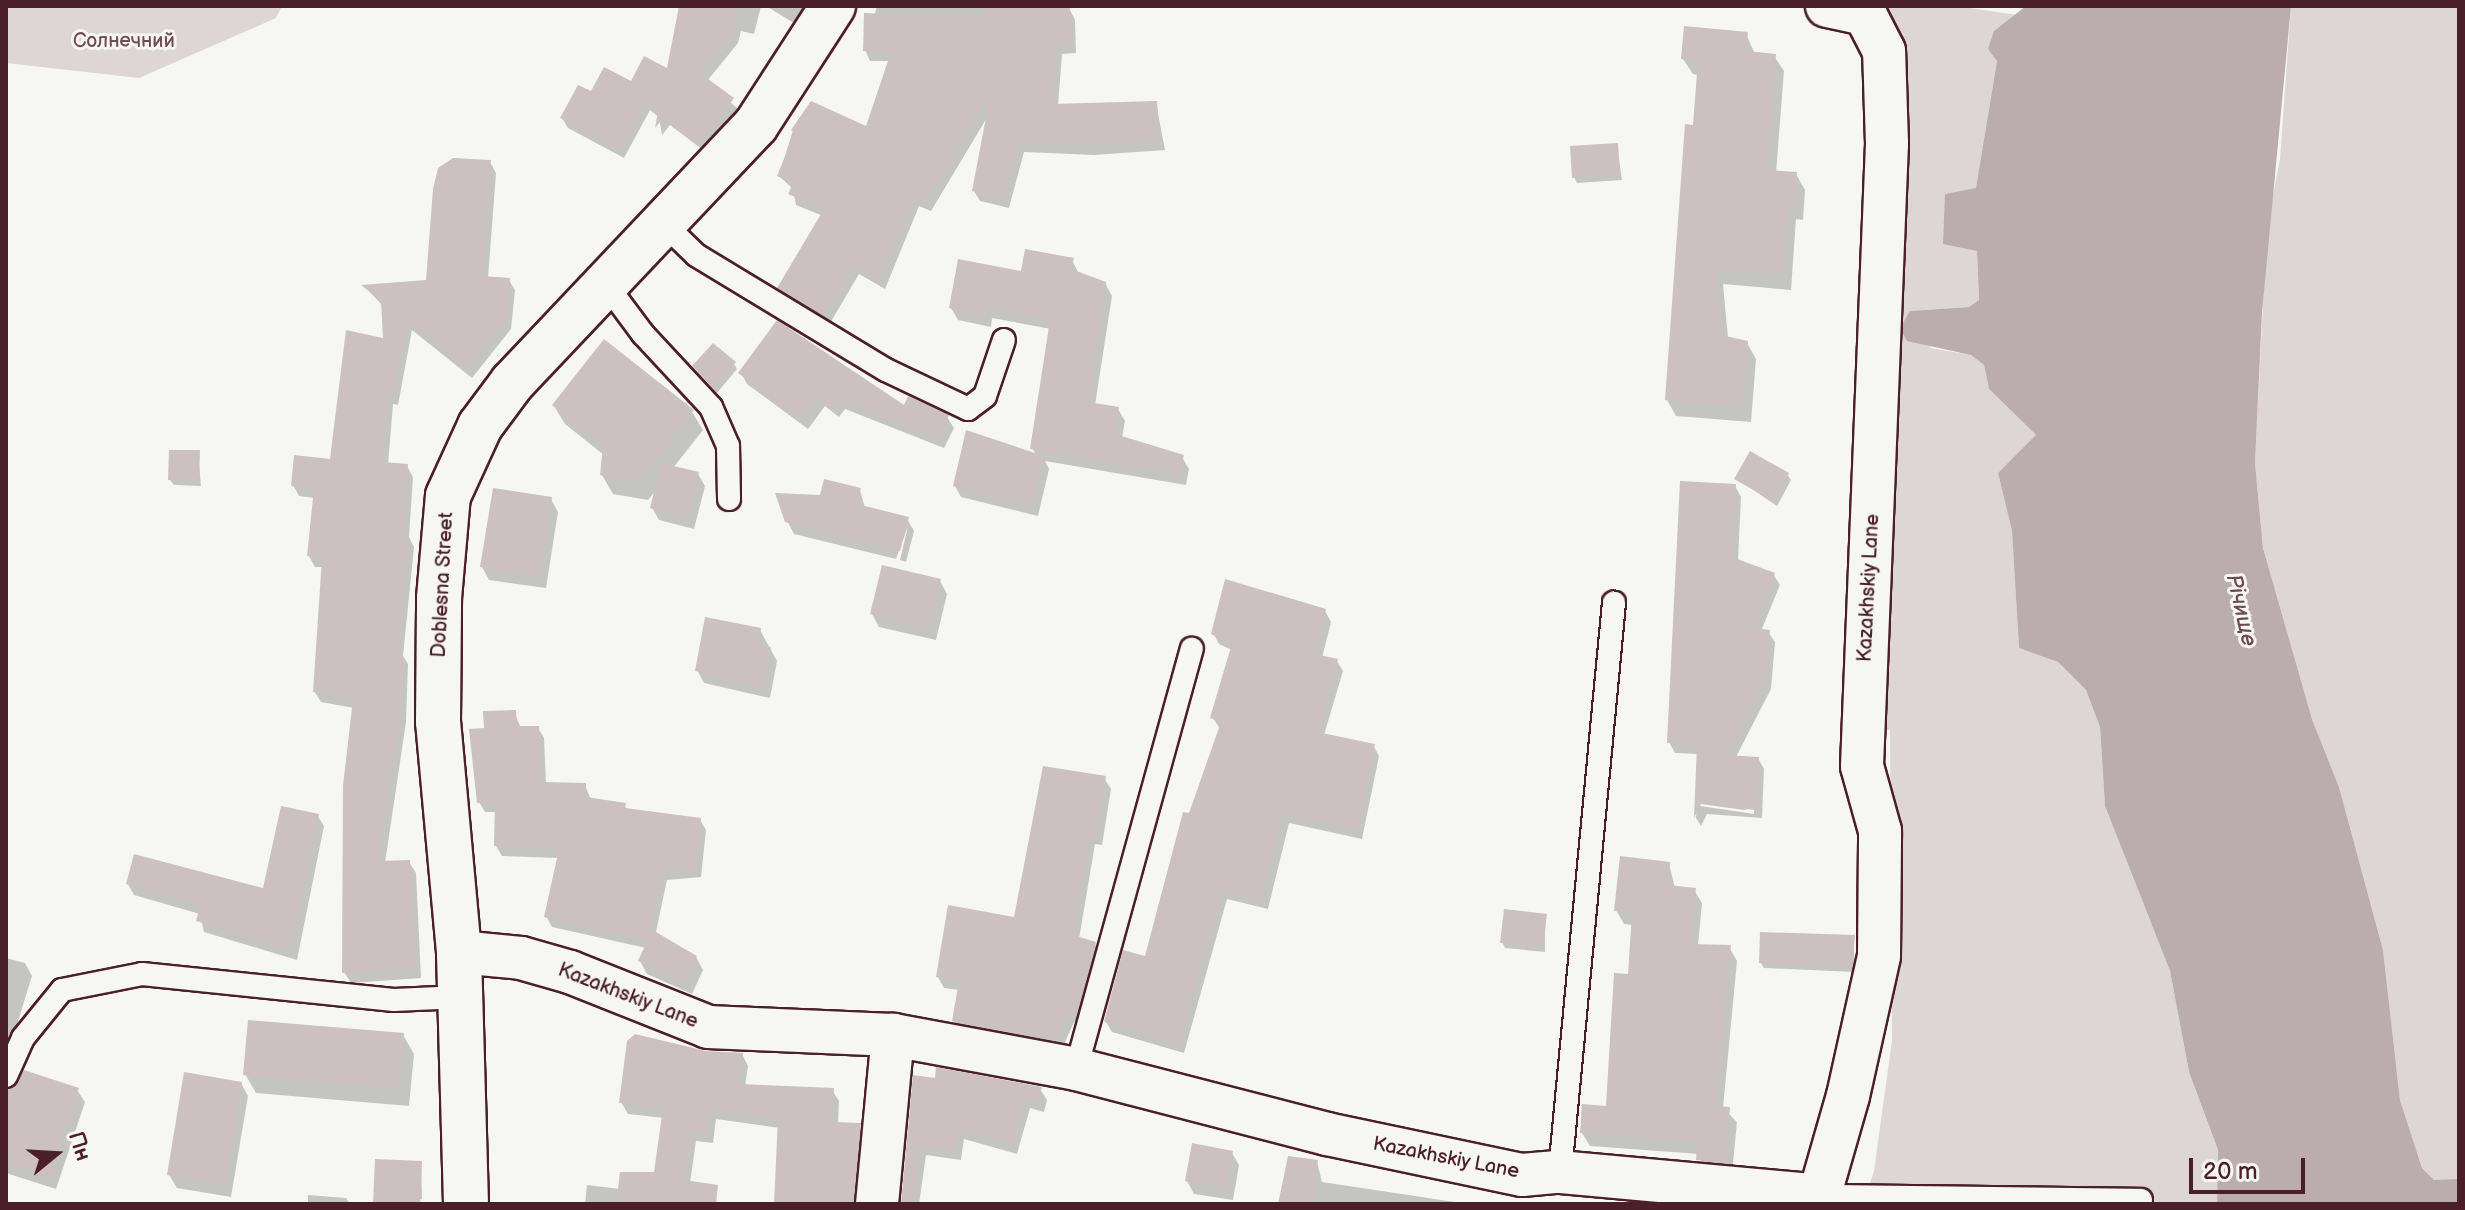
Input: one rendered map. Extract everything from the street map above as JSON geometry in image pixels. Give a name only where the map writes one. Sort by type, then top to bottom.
[{"type":"street","name":"Doblesna Street","points":[[466,1204],[459,952],[438,722],[439,598],[448,496],[496,405],[605,283],[756,125],[833,6]]},
{"type":"street","name":"Kazakhskiy Lane","points":[[459,952],[521,958],[570,972],[708,1027],[893,1035],[1076,1069],[1342,1137],[1522,1175],[1560,1172],[1820,1200],[1879,956],[1880,831],[1862,766],[1887,144],[1884,51],[1865,14],[1827,6]]},
{"type":"street","points":[[877,1204],[893,1035]]},
{"type":"lane","points":[[662,222],[696,255],[886,370],[968,409],[985,396],[1004,340]]},
{"type":"lane","points":[[605,283],[711,407],[728,446],[729,499]]},
{"type":"lane","points":[[1560,1172],[1614,603]]},
{"type":"lane","points":[[1076,1069],[1192,649]]},
{"type":"lane","points":[[6,1076],[23,1038],[62,990],[142,974],[380,999],[461,997]]},
{"type":"lane","points":[[1820,1200],[2141,1200]]},
{"type":"green space","name":"Солнечний","points":[[6,6],[282,6],[276,18],[139,78],[6,63]]},
{"type":"green space","points":[[1853,6],[1956,6],[2017,15],[1994,31],[1997,61],[1976,189],[1945,194],[1977,251],[1979,300],[1969,307],[1910,311],[1931,348],[1971,355],[1984,365],[1989,389],[2037,436],[1998,473],[2012,531],[2019,648],[2058,662],[2086,690],[2100,727],[2105,806],[2170,971],[2189,1072],[2218,1150],[2217,1204],[1863,1204],[1874,1171],[1892,1040],[1890,730],[1845,733],[1872,57]]},
{"type":"green space","points":[[2291,6],[2459,6],[2459,1179],[2447,1183],[2434,1180],[2422,1168],[2400,1100],[2383,950],[2339,787],[2312,719],[2263,548],[2255,463],[2267,227],[2280,159]]},
{"type":"water","name":"Річище","points":[[2026,6],[2291,6],[2262,313],[2255,463],[2263,548],[2312,719],[2339,787],[2383,950],[2400,1100],[2422,1168],[2434,1180],[2459,1179],[2459,1204],[2217,1204],[2218,1150],[2189,1072],[2170,971],[2105,806],[2100,727],[2086,690],[2058,662],[2019,648],[2012,531],[1998,473],[2036,435],[1989,389],[1984,365],[1971,355],[1907,341],[1900,328],[1910,311],[1969,307],[1979,300],[1977,251],[1943,244],[1945,194],[1976,188],[1997,61],[1988,49],[1994,31]]},
{"type":"building","points":[[679,6],[739,6],[734,32],[700,73],[734,98],[712,128],[697,142],[664,117],[655,128],[658,112],[645,102],[619,150],[560,118],[578,85],[591,91],[604,67],[631,81],[644,56],[667,68]]},
{"type":"building","points":[[1014,6],[1070,8],[1071,44],[1057,44],[1052,104],[1157,101],[1160,140],[1087,145],[1019,142],[1004,199],[972,191],[991,91],[925,202],[913,197],[879,280],[853,265],[823,316],[777,288],[824,209],[788,194],[793,183],[777,176],[795,132],[791,130],[811,101],[866,126],[891,52],[863,51],[864,13],[987,17],[986,9]]},
{"type":"building","points":[[1684,26],[1748,32],[1746,51],[1776,54],[1767,170],[1797,172],[1794,205],[1788,204],[1782,274],[1715,269],[1721,335],[1748,341],[1743,407],[1665,400],[1685,124],[1693,125],[1698,60],[1681,59]]},
{"type":"building","points":[[1618,143],[1620,174],[1572,178],[1570,146]]},
{"type":"building","points":[[453,158],[491,160],[482,276],[510,278],[506,318],[466,369],[407,321],[392,395],[388,394],[382,462],[408,464],[403,534],[409,534],[398,651],[403,651],[401,710],[378,861],[410,860],[416,967],[342,973],[343,786],[353,699],[313,692],[322,558],[307,556],[314,488],[291,486],[294,455],[330,459],[346,330],[383,338],[381,301],[361,285],[426,280],[433,189],[438,168]]},
{"type":"building","points":[[1025,249],[1074,258],[1071,269],[1106,282],[1088,402],[1119,407],[1115,434],[1184,455],[1179,474],[1030,449],[1050,320],[986,307],[984,316],[949,308],[958,259],[1021,271]]},
{"type":"building","points":[[777,320],[904,405],[908,396],[949,415],[938,438],[838,399],[832,407],[818,397],[801,420],[738,373]]},
{"type":"building","points":[[604,339],[694,410],[637,482],[600,475],[603,445],[552,405]]},
{"type":"building","points":[[713,343],[736,362],[713,388],[692,366]]},
{"type":"building","points":[[966,430],[1044,456],[1032,506],[953,486]]},
{"type":"building","points":[[169,450],[200,450],[199,481],[168,480]]},
{"type":"building","points":[[1750,451],[1789,473],[1773,501],[1734,479]]},
{"type":"building","points":[[661,463],[699,472],[688,518],[650,508]]},
{"type":"building","points":[[824,479],[861,488],[857,504],[909,517],[900,551],[785,522],[775,493],[820,495]]},
{"type":"building","points":[[1680,481],[1736,484],[1732,557],[1775,573],[1753,628],[1770,630],[1766,677],[1726,755],[1759,757],[1757,807],[1744,810],[1701,804],[1694,818],[1697,744],[1667,743]]},
{"type":"building","points":[[493,488],[552,497],[540,577],[480,567]]},
{"type":"building","points":[[882,565],[941,579],[929,628],[870,614]]},
{"type":"building","points":[[1225,579],[1326,609],[1315,654],[1338,659],[1317,732],[1375,744],[1357,830],[1283,813],[1262,900],[1222,890],[1178,1044],[1104,1022],[1123,950],[1145,956],[1183,812],[1189,813],[1221,722],[1210,718],[1232,643],[1211,634]]},
{"type":"building","points":[[705,617],[761,628],[758,645],[771,647],[763,687],[695,671]]},
{"type":"building","points":[[516,710],[517,726],[539,726],[542,782],[586,783],[586,797],[626,803],[625,808],[701,818],[696,868],[661,870],[647,940],[544,917],[559,849],[494,846],[495,802],[477,803],[469,729],[484,728],[483,711]]},
{"type":"building","points":[[1043,766],[1106,776],[1096,835],[1090,834],[1073,935],[1096,942],[1077,1014],[1069,1012],[1055,1041],[952,1021],[959,981],[936,977],[948,905],[1014,917]]},
{"type":"building","points":[[281,806],[319,814],[291,950],[196,921],[200,906],[126,884],[134,854],[263,888]]},
{"type":"building","points":[[1620,856],[1670,862],[1668,885],[1696,888],[1690,944],[1731,945],[1716,1106],[1730,1107],[1726,1162],[1696,1160],[1697,1141],[1580,1133],[1582,1104],[1606,1106],[1614,973],[1628,974],[1632,913],[1614,911]]},
{"type":"building","points":[[1504,909],[1547,914],[1543,947],[1500,943]]},
{"type":"building","points":[[652,930],[697,956],[685,982],[638,961]]},
{"type":"building","points":[[1760,932],[1855,935],[1852,967],[1759,963]]},
{"type":"building","points":[[248,1020],[404,1033],[399,1088],[243,1075]]},
{"type":"building","points":[[635,1034],[706,1051],[743,1053],[739,1084],[834,1088],[832,1122],[861,1123],[853,1204],[774,1204],[778,1118],[710,1109],[707,1133],[691,1131],[684,1180],[718,1185],[716,1204],[616,1204],[620,1172],[654,1172],[663,1108],[619,1103],[627,1041]]},
{"type":"building","points":[[936,1067],[1042,1087],[1038,1101],[1024,1098],[1011,1144],[958,1129],[955,1150],[920,1145],[912,1204],[901,1204],[913,1075],[935,1078]]},
{"type":"building","points":[[24,1070],[79,1088],[49,1178],[6,1163],[6,1090],[15,1087]]},
{"type":"building","points":[[184,1072],[242,1082],[225,1185],[167,1175]]},
{"type":"building","points":[[1192,1143],[1233,1151],[1226,1188],[1185,1181]]},
{"type":"building","points":[[1288,1156],[1318,1160],[1313,1204],[1278,1204]]},
{"type":"building","points":[[375,1159],[422,1161],[420,1204],[373,1204]]}]
